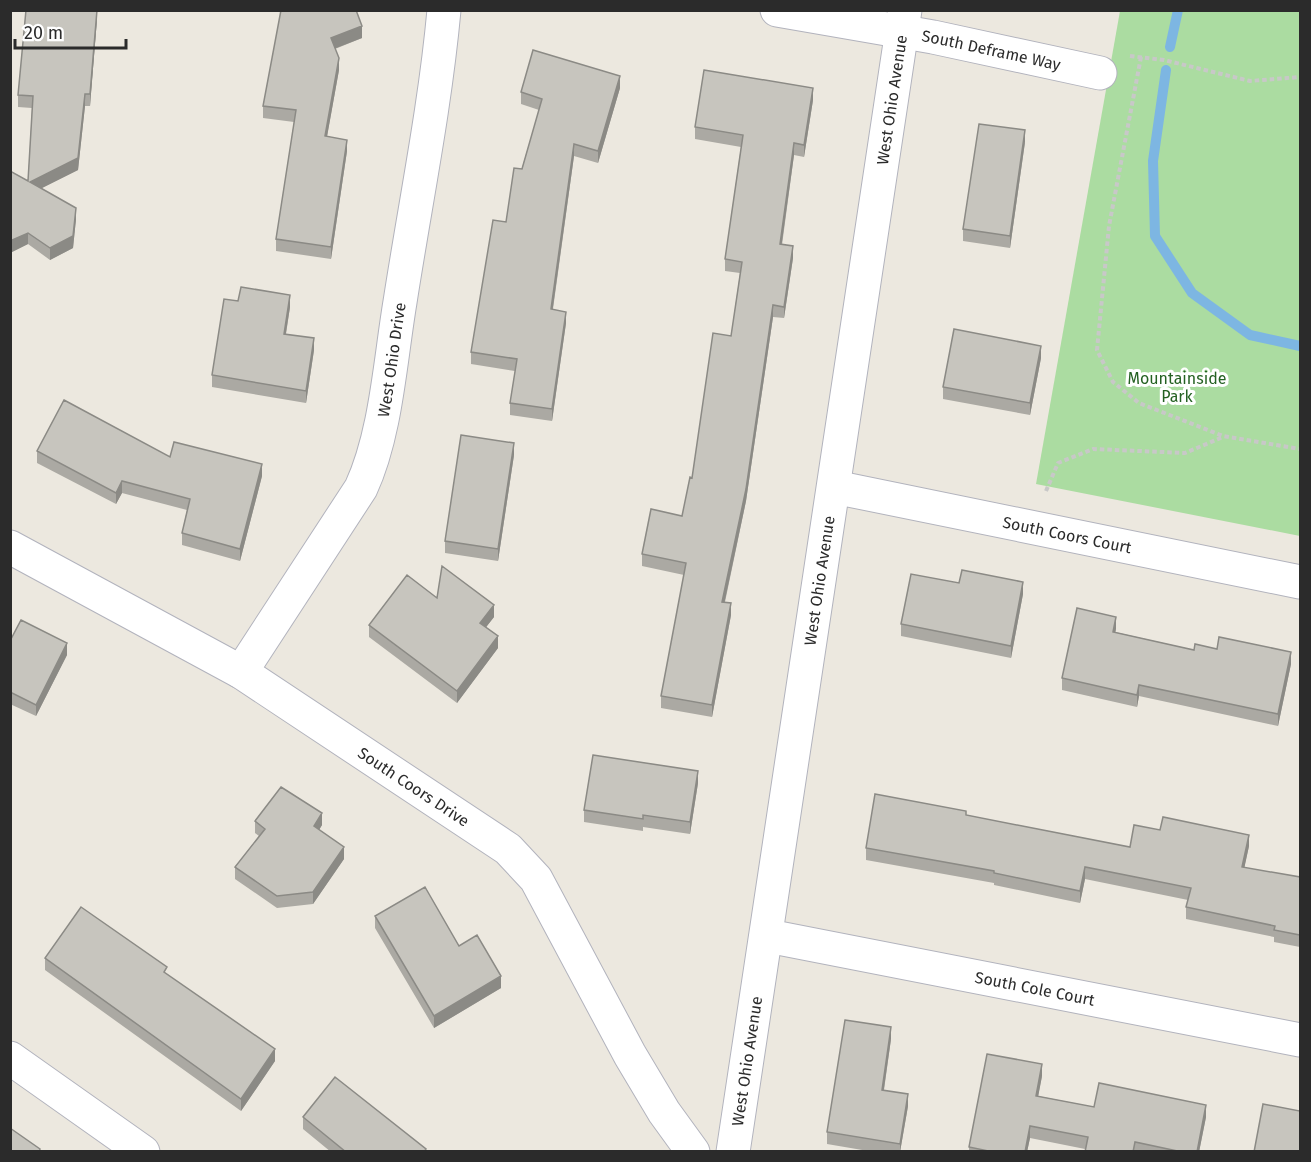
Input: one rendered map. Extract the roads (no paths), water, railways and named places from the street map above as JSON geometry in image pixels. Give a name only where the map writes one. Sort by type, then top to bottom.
[{"type":"street","name":"West Ohio Drive","points":[[241,672],[357,496],[370,469],[377,446],[444,10]]},
{"type":"street","name":"South Deframe Way","points":[[777,10],[904,22],[1100,73]]},
{"type":"street","name":"West Ohio Avenue","points":[[733,1152],[768,936],[904,22]]},
{"type":"street","name":"South Coors Court","points":[[834,487],[1300,582]]},
{"type":"street","name":"South Coors Drive","points":[[10,547],[241,672],[508,849],[536,879],[635,1065],[664,1112],[693,1152]]},
{"type":"street","name":"South Cole Court","points":[[768,936],[1300,1040]]},
{"type":"street","points":[[10,1058],[143,1152]]},
{"type":"waterway","points":[[1170,47],[1178,10]]},
{"type":"waterway","points":[[1166,70],[1153,161],[1155,236],[1192,293],[1250,335],[1300,346]]},
{"type":"park label","name":"Mountainside Park","points":[[1177,387]]}]
